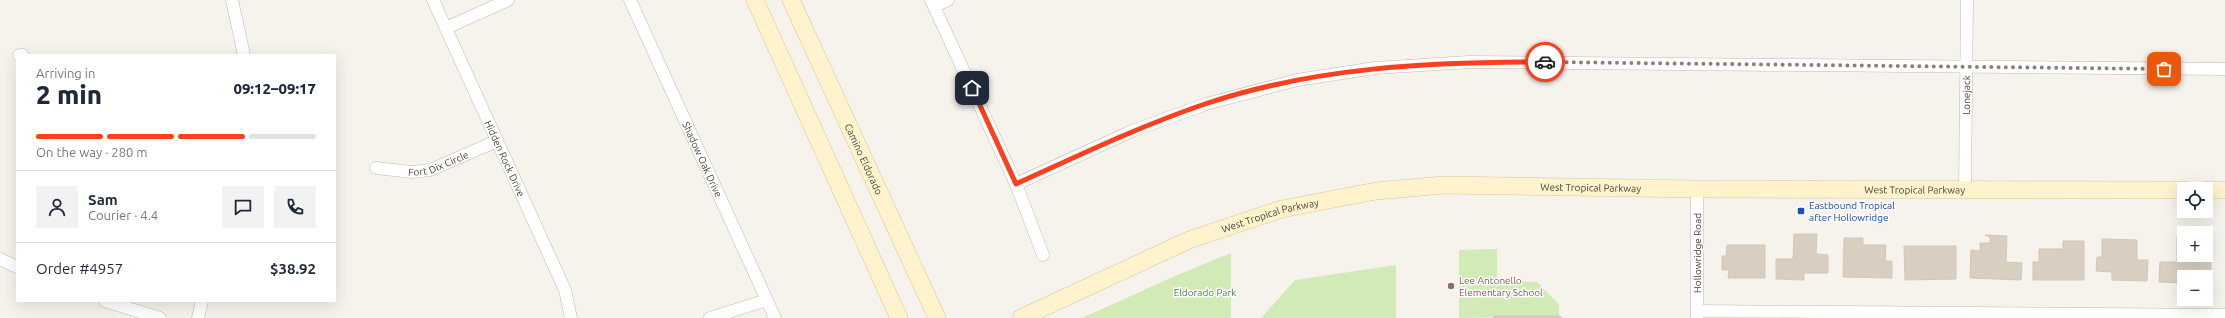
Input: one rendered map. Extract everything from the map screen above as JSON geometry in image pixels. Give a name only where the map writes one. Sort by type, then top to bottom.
[{"type":"main road","points":[[755,0],[899,318]]},
{"type":"main road","name":"Camino Eldorado","points":[[791,0],[937,318]]},
{"type":"main road","name":"West Tropical Parkway","points":[[1021,318],[1189,240],[1282,210],[1376,191],[1443,185],[1697,189],[2177,190]]},
{"type":"main road","points":[[2213,190],[2225,190]]},
{"type":"street","points":[[232,0],[244,54]]},
{"type":"street","name":"Hidden Rock Drive","points":[[433,0],[565,290],[571,318]]},
{"type":"street","points":[[446,28],[508,0]]},
{"type":"street","name":"Shadow Oak Drive","points":[[630,0],[775,318]]},
{"type":"street","points":[[948,0],[932,3],[1016,184],[1043,255]]},
{"type":"street","name":"Lonejack","points":[[1965,190],[1967,0]]},
{"type":"street","points":[[1016,184],[1132,130],[1206,104],[1297,80],[1375,68],[1469,62],[2225,69]]},
{"type":"street","name":"Fort Dix Circle","points":[[376,168],[412,172],[430,170],[497,141]]},
{"type":"street","name":"Hollowridge Road","points":[[1697,189],[1697,315]]},
{"type":"street","points":[[0,259],[16,267]]},
{"type":"street","points":[[710,318],[767,300]]},
{"type":"street","points":[[108,302],[160,318]]},
{"type":"street","points":[[198,318],[202,302]]},
{"type":"street","points":[[1697,315],[2225,314]]},
{"type":"green space","points":[[1497,249],[1497,281],[1537,282],[1559,304],[1559,316],[1459,318],[1459,250]]},
{"type":"green space","name":"Eldorado Park","points":[[1231,253],[1231,318],[1082,318],[1175,276]]},
{"type":"green space","points":[[1396,265],[1396,318],[1261,318],[1295,280]]},
{"type":"building","points":[[1794,234],[1817,234],[1816,254],[1828,255],[1828,273],[1804,273],[1804,280],[1776,279],[1776,259],[1793,259]]},
{"type":"building","points":[[1985,235],[2007,236],[2006,262],[2022,263],[2021,280],[1970,278],[1971,250],[1980,251],[1980,243],[1990,243],[1990,237]]},
{"type":"building","points":[[1844,238],[1863,238],[1863,245],[1886,245],[1885,261],[1892,261],[1892,278],[1843,277]]},
{"type":"building","points":[[2102,239],[2137,240],[2137,260],[2148,260],[2147,281],[2112,280],[2112,272],[2096,271],[2097,257],[2102,257]]},
{"type":"building","points":[[2063,241],[2084,241],[2084,280],[2033,280],[2033,262],[2039,262],[2039,249],[2063,249]]},
{"type":"building","points":[[1727,245],[1765,245],[1765,278],[1728,278],[1729,270],[1722,270],[1722,256],[1726,256]]},
{"type":"building","points":[[1904,246],[1956,246],[1956,279],[1905,280]]},
{"type":"building","points":[[2160,262],[2211,262],[2211,270],[2177,270],[2177,283],[2159,282]]},
{"type":"building","points":[[1494,316],[1559,316],[1562,318],[1494,318]]},
{"type":"way so far","points":[[1545,62],[2164,69]]},
{"type":"place","name":"Eastbound Tropical after Hollowridge","points":[[1801,211]]},
{"type":"place","name":"Lee Antonello Elementary School","points":[[1451,286]]},
{"type":"route","points":[[972,88],[1016,184],[1132,130],[1206,104],[1297,80],[1375,68],[1469,62],[1545,62]]}]
